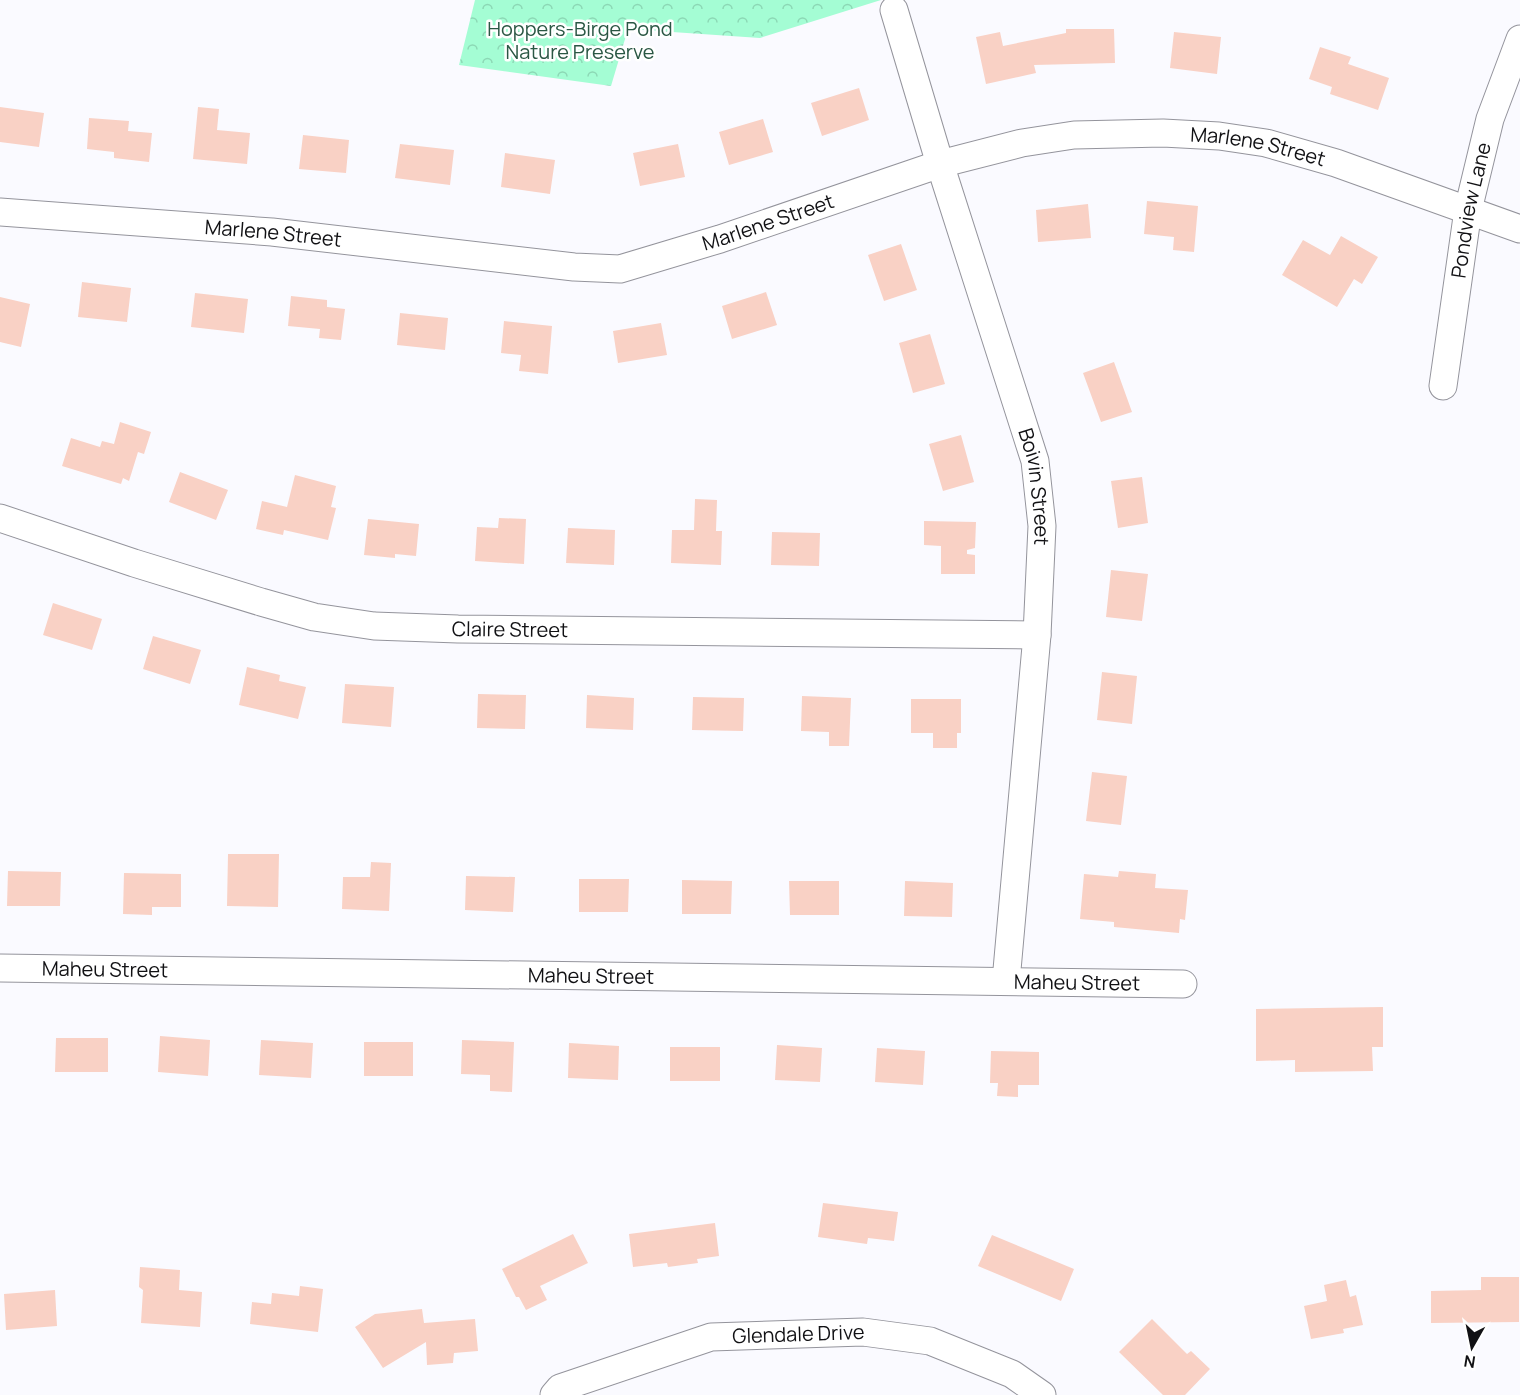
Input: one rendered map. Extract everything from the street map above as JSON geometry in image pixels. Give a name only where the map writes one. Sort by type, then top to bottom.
[{"type":"street","name":"Boivin Street","points":[[894,10],[940,165],[1035,460],[1042,526],[1037,635],[1006,981]]},
{"type":"street","name":"Pondview Lane","points":[[1443,386],[1468,210],[1490,118],[1520,39]]},
{"type":"street","name":"Marlene Street","points":[[0,212],[272,232],[562,266],[620,269],[720,239],[940,165],[1022,143],[1074,135],[1163,133],[1219,136],[1266,143],[1336,163],[1520,230]]},
{"type":"street","name":"Claire Street","points":[[0,518],[261,602],[314,617],[374,626],[459,629],[1037,635]]},
{"type":"street","name":"Maheu Street","points":[[0,968],[1183,984]]},
{"type":"street","name":"Glendale Drive","points":[[554,1395],[560,1388],[711,1336],[864,1332],[930,1341],[1012,1374],[1042,1395]]},
{"type":"green space","name":"Hoppers-Birge Pond Nature Preserve","points":[[475,0],[881,0],[760,38],[628,29],[611,86],[459,65]]},
{"type":"building","points":[[1066,29],[1114,29],[1115,63],[1034,65],[1036,73],[986,84],[976,37],[1000,32],[1003,46],[1066,33]]},
{"type":"building","points":[[1174,32],[1221,37],[1217,74],[1170,68]]},
{"type":"building","points":[[1320,47],[1351,57],[1348,64],[1389,78],[1378,110],[1330,94],[1332,87],[1309,79]]},
{"type":"building","points":[[859,88],[869,120],[822,136],[811,103]]},
{"type":"building","points":[[0,107],[44,113],[39,147],[0,142]]},
{"type":"building","points":[[198,107],[219,109],[217,130],[250,133],[247,164],[193,159]]},
{"type":"building","points":[[89,118],[129,121],[128,131],[152,133],[149,162],[114,158],[114,152],[87,149]]},
{"type":"building","points":[[763,119],[773,152],[729,165],[719,132]]},
{"type":"building","points":[[303,135],[349,140],[346,173],[299,169]]},
{"type":"building","points":[[400,144],[454,150],[450,185],[395,178]]},
{"type":"building","points":[[678,144],[685,177],[640,186],[633,153]]},
{"type":"building","points":[[505,153],[555,160],[550,194],[501,187]]},
{"type":"building","points":[[1147,201],[1198,206],[1194,252],[1173,250],[1174,237],[1144,234]]},
{"type":"building","points":[[1088,204],[1091,238],[1038,242],[1036,210]]},
{"type":"building","points":[[1341,236],[1378,257],[1362,284],[1354,279],[1337,307],[1282,275],[1303,240],[1330,255]]},
{"type":"building","points":[[901,244],[917,290],[884,301],[868,255]]},
{"type":"building","points":[[82,282],[131,288],[127,322],[78,317]]},
{"type":"building","points":[[766,292],[777,325],[732,339],[722,306]]},
{"type":"building","points":[[195,293],[248,299],[244,333],[191,327]]},
{"type":"building","points":[[291,296],[327,300],[327,307],[345,309],[341,340],[319,338],[320,329],[288,326]]},
{"type":"building","points":[[0,297],[30,304],[21,347],[0,342]]},
{"type":"building","points":[[400,313],[448,318],[445,350],[397,345]]},
{"type":"building","points":[[504,321],[552,326],[548,374],[519,371],[521,355],[501,353]]},
{"type":"building","points":[[661,323],[667,355],[618,363],[613,331]]},
{"type":"building","points":[[930,334],[945,384],[913,393],[899,343]]},
{"type":"building","points":[[1114,362],[1132,412],[1101,422],[1083,373]]},
{"type":"building","points":[[120,422],[151,432],[144,454],[138,452],[129,481],[123,478],[121,484],[62,466],[71,438],[100,447],[102,441],[114,444]]},
{"type":"building","points":[[961,435],[974,482],[943,491],[929,444]]},
{"type":"building","points":[[180,472],[228,490],[216,520],[169,502]]},
{"type":"building","points":[[295,475],[336,486],[331,507],[336,508],[328,540],[284,530],[283,535],[256,529],[262,501],[287,507]]},
{"type":"building","points":[[1142,477],[1148,523],[1118,528],[1111,481]]},
{"type":"building","points":[[695,499],[717,500],[716,531],[722,531],[721,565],[671,563],[672,530],[694,530]]},
{"type":"building","points":[[499,518],[526,519],[524,564],[475,561],[477,527],[498,528]]},
{"type":"building","points":[[368,519],[419,524],[416,556],[395,554],[395,558],[364,555]]},
{"type":"building","points":[[924,521],[976,522],[975,548],[967,550],[967,554],[975,555],[975,574],[941,574],[941,546],[924,545]]},
{"type":"building","points":[[568,528],[615,530],[614,565],[566,563]]},
{"type":"building","points":[[772,532],[820,533],[819,566],[771,565]]},
{"type":"building","points":[[1111,570],[1148,574],[1142,621],[1106,617]]},
{"type":"building","points":[[53,603],[102,619],[92,650],[43,635]]},
{"type":"building","points":[[153,636],[201,650],[190,684],[143,669]]},
{"type":"building","points":[[247,667],[280,675],[279,681],[306,687],[298,719],[239,705]]},
{"type":"building","points":[[1102,672],[1137,676],[1132,724],[1097,720]]},
{"type":"building","points":[[345,684],[394,687],[391,727],[342,723]]},
{"type":"building","points":[[478,694],[526,695],[525,729],[477,728]]},
{"type":"building","points":[[587,695],[634,698],[633,730],[586,728]]},
{"type":"building","points":[[802,696],[851,698],[849,746],[829,746],[829,732],[801,731]]},
{"type":"building","points":[[693,697],[744,698],[743,731],[692,730]]},
{"type":"building","points":[[911,699],[961,699],[961,733],[957,733],[957,748],[933,748],[933,733],[911,733]]},
{"type":"building","points":[[1092,772],[1127,776],[1121,825],[1086,821]]},
{"type":"building","points":[[228,854],[279,854],[278,907],[227,906]]},
{"type":"building","points":[[371,862],[391,863],[389,911],[342,909],[343,877],[370,877]]},
{"type":"building","points":[[8,871],[61,872],[60,906],[7,906]]},
{"type":"building","points":[[1119,871],[1156,874],[1155,888],[1188,890],[1185,920],[1180,919],[1179,933],[1114,927],[1114,922],[1080,919],[1084,874],[1118,877]]},
{"type":"building","points":[[124,873],[181,874],[181,907],[152,907],[152,915],[123,914]]},
{"type":"building","points":[[466,876],[515,877],[513,912],[465,910]]},
{"type":"building","points":[[579,879],[629,879],[628,912],[579,912]]},
{"type":"building","points":[[682,880],[732,881],[731,914],[682,914]]},
{"type":"building","points":[[789,881],[839,881],[839,915],[790,915]]},
{"type":"building","points":[[905,881],[953,883],[952,917],[904,916]]},
{"type":"building","points":[[1383,1007],[1383,1047],[1372,1047],[1373,1071],[1295,1072],[1295,1060],[1256,1061],[1256,1009]]},
{"type":"building","points":[[160,1036],[210,1040],[208,1076],[158,1072]]},
{"type":"building","points":[[56,1038],[108,1038],[108,1072],[55,1072]]},
{"type":"building","points":[[261,1040],[313,1043],[311,1078],[259,1075]]},
{"type":"building","points":[[462,1040],[514,1042],[512,1092],[490,1091],[490,1075],[461,1074]]},
{"type":"building","points":[[364,1042],[413,1042],[413,1076],[364,1076]]},
{"type":"building","points":[[569,1043],[619,1046],[618,1080],[568,1078]]},
{"type":"building","points":[[777,1045],[822,1048],[820,1082],[775,1080]]},
{"type":"building","points":[[670,1047],[720,1047],[720,1081],[670,1081]]},
{"type":"building","points":[[877,1048],[925,1051],[923,1085],[875,1082]]},
{"type":"building","points":[[991,1051],[1039,1052],[1039,1085],[1018,1085],[1018,1097],[997,1096],[998,1083],[990,1083]]},
{"type":"building","points":[[823,1203],[898,1212],[894,1241],[868,1238],[867,1244],[818,1237]]},
{"type":"building","points":[[715,1223],[719,1256],[697,1259],[698,1263],[668,1267],[667,1263],[633,1267],[629,1234]]},
{"type":"building","points":[[573,1234],[588,1263],[540,1286],[547,1300],[526,1310],[519,1297],[516,1297],[502,1269]]},
{"type":"building","points":[[992,1235],[1074,1269],[1061,1301],[978,1266]]},
{"type":"building","points":[[140,1267],[180,1270],[179,1290],[202,1292],[200,1327],[141,1323],[143,1290],[139,1287]]},
{"type":"building","points":[[1481,1277],[1519,1277],[1519,1322],[1431,1323],[1431,1291],[1481,1290]]},
{"type":"building","points":[[1346,1280],[1350,1297],[1356,1295],[1363,1325],[1343,1329],[1344,1333],[1311,1339],[1304,1306],[1327,1301],[1324,1285]]},
{"type":"building","points":[[300,1286],[323,1289],[318,1332],[250,1324],[252,1302],[271,1304],[272,1293],[299,1296]]},
{"type":"building","points":[[55,1290],[57,1326],[6,1330],[4,1294]]},
{"type":"building","points":[[422,1309],[424,1323],[475,1319],[478,1351],[454,1353],[453,1363],[427,1365],[426,1342],[383,1368],[355,1327],[375,1314]]},
{"type":"building","points":[[1152,1319],[1187,1354],[1191,1351],[1210,1369],[1185,1395],[1163,1395],[1119,1352]]}]
